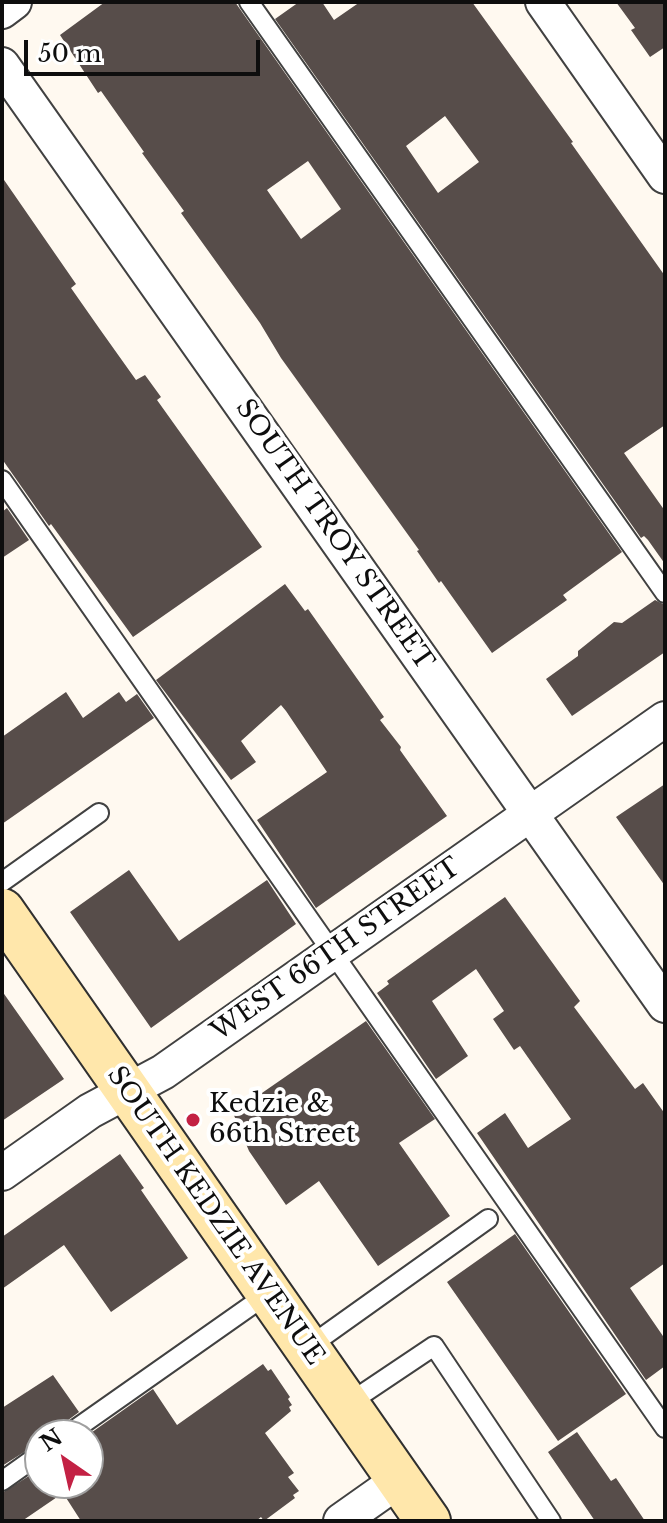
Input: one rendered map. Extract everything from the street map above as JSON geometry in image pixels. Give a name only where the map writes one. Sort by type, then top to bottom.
[{"type":"main road","name":"SOUTH KEDZIE AVENUE","points":[[2,911],[428,1521]]},
{"type":"street","points":[[2,11],[14,2]]},
{"type":"street","points":[[543,2],[665,176]]},
{"type":"street","name":"SOUTH TROY STREET","points":[[2,65],[665,1005]]},
{"type":"street","name":"WEST 66TH STREET","points":[[2,1173],[90,1111],[163,1072],[665,719]]},
{"type":"street","points":[[341,1521],[399,1480]]},
{"type":"lane","points":[[249,2],[665,593]]},
{"type":"lane","points":[[2,480],[665,1428]]},
{"type":"lane","points":[[2,882],[99,813]]},
{"type":"lane","points":[[307,1348],[488,1219]]},
{"type":"lane","points":[[90,1419],[269,1293]]},
{"type":"lane","points":[[346,1405],[434,1346],[551,1521]]},
{"type":"lane","points":[[2,1481],[24,1465]]},
{"type":"building","points":[[105,2],[235,2],[622,552],[563,595],[567,600],[492,653],[281,358],[260,323],[181,213],[184,211],[144,152],[101,91],[98,93],[60,35]],"holes":[[[308,161],[341,209],[301,239],[267,190]]]},
{"type":"building","points":[[299,2],[322,2],[334,20],[360,2],[472,2],[573,142],[665,276],[665,425],[624,453],[665,511],[665,564],[648,540],[644,536],[641,538],[275,19]],"holes":[[[445,116],[479,162],[438,193],[406,146]]]},
{"type":"building","points":[[616,2],[665,2],[665,47],[650,57],[631,30],[635,28]]},
{"type":"building","points":[[2,177],[76,284],[71,288],[99,328],[136,380],[145,375],[161,397],[157,400],[262,547],[133,637],[2,459]]},
{"type":"building","points":[[7,508],[29,540],[2,558],[2,512]]},
{"type":"building","points":[[285,584],[305,611],[308,609],[384,717],[380,720],[447,816],[316,908],[257,820],[327,772],[286,711],[281,705],[241,741],[256,762],[231,780],[156,680]]},
{"type":"building","points":[[655,600],[665,605],[665,652],[572,716],[546,679],[578,656],[578,651],[614,622],[622,623]]},
{"type":"building","points":[[66,692],[83,718],[119,692],[126,702],[137,694],[154,718],[2,824],[2,737]]},
{"type":"building","points":[[665,784],[665,886],[616,817]]},
{"type":"building","points":[[129,870],[179,941],[267,880],[296,924],[151,1028],[70,912]]},
{"type":"building","points":[[505,897],[580,1001],[574,1007],[635,1089],[643,1083],[665,1114],[665,1263],[630,1288],[665,1339],[665,1366],[646,1380],[477,1133],[505,1113],[528,1148],[571,1119],[520,1046],[514,1050],[493,1019],[504,1011],[476,969],[432,1001],[468,1056],[436,1079],[377,993],[389,984],[387,981]]},
{"type":"building","points":[[2,991],[64,1079],[2,1121]]},
{"type":"building","points":[[366,1021],[435,1119],[399,1143],[450,1216],[378,1266],[319,1181],[286,1205],[249,1151],[233,1113]]},
{"type":"building","points":[[120,1154],[188,1258],[111,1312],[64,1245],[2,1289],[2,1237]]},
{"type":"building","points":[[515,1234],[626,1394],[558,1441],[447,1282]]},
{"type":"building","points":[[263,1364],[268,1371],[271,1369],[292,1405],[289,1407],[291,1411],[265,1433],[294,1473],[288,1477],[299,1491],[293,1495],[295,1498],[264,1521],[261,1517],[256,1521],[81,1521],[67,1499],[104,1499],[104,1424],[153,1389],[177,1425]]},
{"type":"building","points":[[53,1375],[79,1412],[70,1419],[24,1419],[24,1452],[2,1466],[2,1408]]},
{"type":"building","points":[[577,1432],[611,1481],[616,1478],[645,1521],[595,1521],[548,1452]]},
{"type":"building","points":[[24,1479],[24,1499],[54,1499],[22,1521],[2,1521],[2,1493]]},
{"type":"place","name":"Kedzie & 66th Street","points":[[193,1120]]}]
